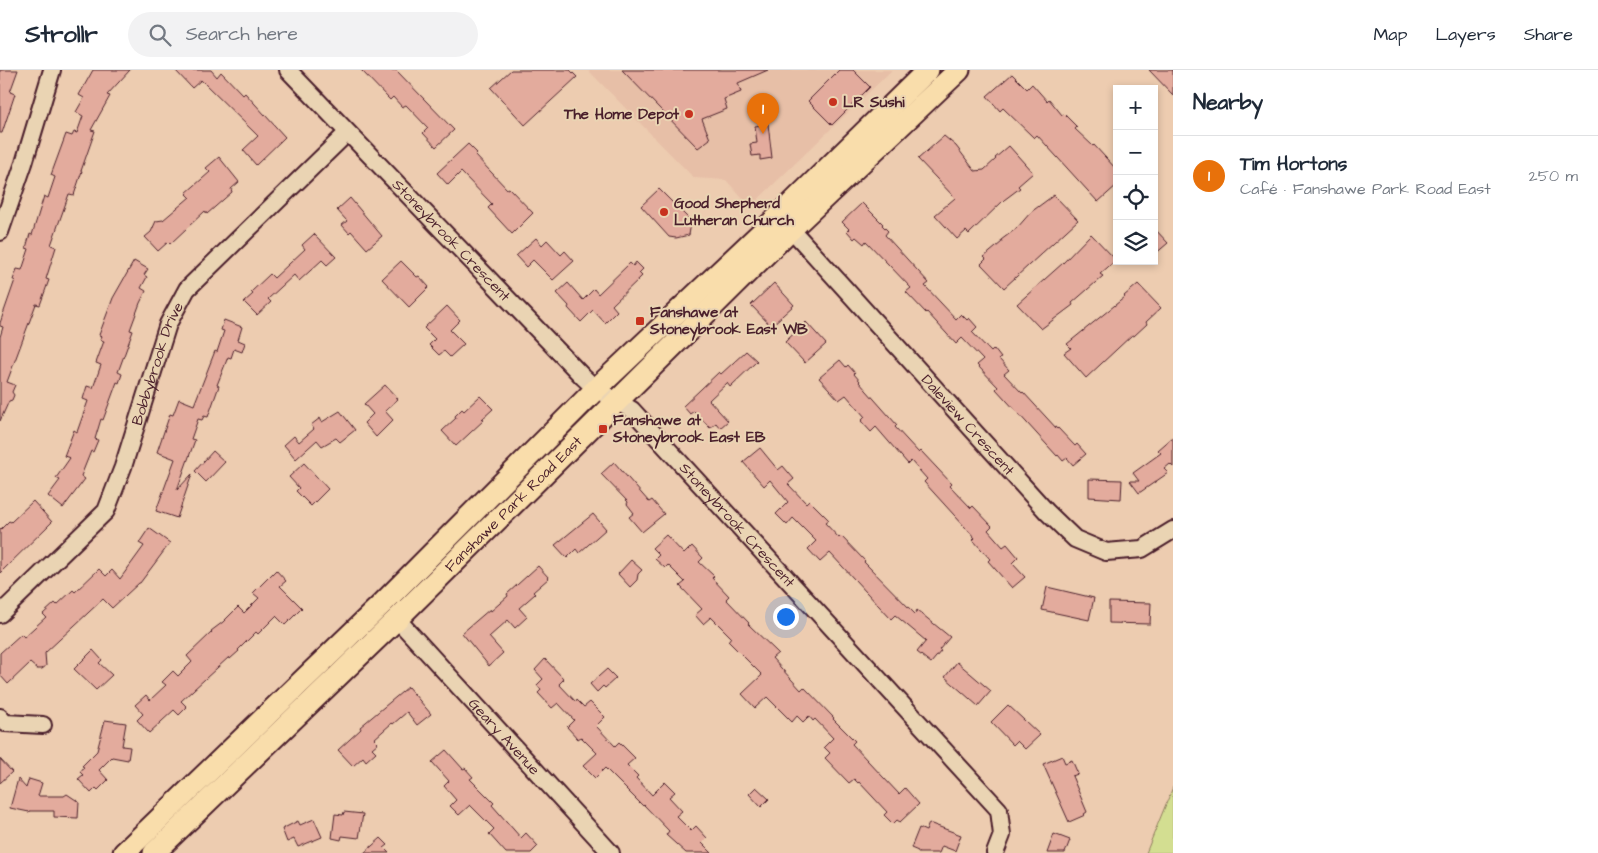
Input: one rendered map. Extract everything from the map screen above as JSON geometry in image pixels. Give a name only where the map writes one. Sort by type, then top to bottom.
[{"type":"main road","name":"Fanshawe Park Road East","points":[[124,853],[375,611],[596,389],[779,216],[928,70]]},
{"type":"main road","name":"Fanshawe Park Road East","points":[[154,853],[791,229],[959,70]]},
{"type":"street","points":[[0,232],[52,70]]},
{"type":"street","name":"Stoneybrook Crescent","points":[[288,70],[596,389],[632,410],[999,810],[1002,835],[995,853]]},
{"type":"street","name":"Bobbybrook Drive","points":[[0,614],[106,511],[123,468],[168,324],[188,289],[347,133]]},
{"type":"street","name":"Daleview Crescent","points":[[791,229],[1047,512],[1076,539],[1106,552],[1142,548],[1173,530]]},
{"type":"street","name":"Geary Avenue","points":[[396,618],[611,853]]},
{"type":"street","points":[[0,717],[5,723],[43,725]]},
{"type":"shaded area","points":[[588,70],[892,70],[750,207],[726,180],[694,178]]},
{"type":"green space","points":[[1173,787],[1173,853],[1146,853]]},
{"type":"building","points":[[0,70],[18,70],[10,92],[15,94],[2,133],[0,133]]},
{"type":"building","points":[[93,70],[130,70],[107,95],[110,96],[91,130],[95,131],[74,195],[69,194],[51,245],[56,247],[46,279],[49,280],[40,305],[36,304],[7,382],[15,385],[12,392],[14,395],[12,400],[9,401],[0,421],[0,337],[3,327],[0,326],[0,323],[17,269],[22,270],[29,249],[26,248],[30,234],[32,235],[44,196],[48,198],[55,177],[51,175],[66,134],[72,136],[74,132],[77,133],[83,116],[76,112],[84,98],[79,95]]},
{"type":"building","points":[[175,70],[211,70],[217,77],[221,72],[243,95],[245,93],[285,137],[256,165],[243,150],[258,136],[201,80],[192,88]]},
{"type":"building","points":[[361,70],[396,70],[454,130],[436,147],[423,133],[428,128],[406,105],[402,107],[393,97],[390,100]]},
{"type":"building","points":[[511,70],[570,70],[577,77],[525,125],[491,88]]},
{"type":"building","name":"The Home Depot","points":[[622,70],[768,70],[738,83],[741,92],[724,99],[727,109],[702,119],[710,139],[698,148]]},
{"type":"building","points":[[839,70],[853,70],[870,87],[832,125],[808,101]]},
{"type":"building","points":[[1149,70],[1173,70],[1173,95]]},
{"type":"building","points":[[1012,74],[1027,89],[1032,84],[1047,101],[1049,99],[1062,115],[1064,114],[1077,127],[1075,129],[1094,145],[1113,166],[1113,189],[1098,202],[1037,135],[1034,138],[1003,108],[1000,111],[987,96]]},
{"type":"building","points":[[768,124],[772,158],[760,160],[760,155],[752,156],[750,144],[757,143],[755,126]]},
{"type":"building","points":[[944,136],[956,146],[975,171],[984,170],[1009,146],[1033,173],[1018,186],[1020,188],[1004,200],[969,234],[966,231],[957,239],[935,215],[955,198],[918,159]]},
{"type":"building","points":[[468,144],[477,153],[475,155],[507,189],[509,188],[533,213],[512,234],[488,208],[492,204],[461,172],[448,185],[437,173]]},
{"type":"building","points":[[219,157],[239,182],[231,189],[232,192],[207,214],[205,211],[170,244],[168,242],[158,251],[145,237],[151,232],[156,221],[163,220],[190,197],[186,193],[210,172],[206,168]]},
{"type":"building","name":"Good Shepherd Lutheran Church","points":[[659,189],[688,218],[691,223],[689,235],[676,238],[669,237],[641,206]]},
{"type":"building","points":[[1054,195],[1078,220],[1004,288],[981,264],[986,259],[984,257],[1002,242],[1001,240],[1017,228],[1031,212]]},
{"type":"building","points":[[350,198],[382,236],[367,249],[351,231],[349,233],[342,225],[347,221],[337,210]]},
{"type":"building","points":[[862,203],[883,224],[888,231],[885,235],[929,283],[925,286],[956,319],[961,314],[967,320],[969,318],[977,327],[972,332],[991,352],[994,349],[1001,358],[999,359],[1009,370],[1004,374],[1057,429],[1075,446],[1077,444],[1086,454],[1073,465],[1067,458],[1063,461],[1057,456],[996,389],[998,387],[977,365],[983,360],[962,338],[956,344],[906,292],[911,288],[866,241],[864,244],[856,237],[854,239],[847,231],[849,229],[842,222]]},
{"type":"building","points":[[1158,232],[1168,243],[1158,252]]},
{"type":"building","points":[[314,234],[336,257],[327,265],[322,260],[299,281],[294,275],[268,299],[271,302],[257,315],[244,302],[253,294],[251,292],[270,274],[274,278],[305,249],[302,245]]},
{"type":"building","points":[[1091,234],[1113,257],[1113,263],[1100,274],[1103,276],[1072,303],[1073,305],[1041,329],[1017,304],[1063,263]]},
{"type":"building","points":[[536,238],[542,245],[547,240],[561,255],[565,251],[574,261],[553,280],[533,260],[526,267],[516,256]]},
{"type":"building","points":[[134,261],[148,269],[144,275],[147,277],[141,288],[146,291],[130,330],[133,331],[118,372],[122,374],[119,383],[117,382],[103,420],[101,419],[95,439],[98,440],[93,452],[91,451],[81,476],[85,479],[63,508],[48,496],[60,480],[56,478],[70,458],[64,456],[74,430],[77,432],[88,401],[83,399],[87,386],[93,388],[101,365],[96,363],[104,341],[100,340],[102,336],[99,335],[113,298]]},
{"type":"building","points":[[401,261],[429,287],[409,307],[382,279]]},
{"type":"building","points":[[636,262],[643,269],[639,273],[642,276],[612,305],[617,311],[605,323],[593,310],[581,322],[557,293],[568,283],[583,300],[594,289],[598,294],[630,263],[633,266]]},
{"type":"building","points":[[774,283],[794,305],[771,326],[751,305]]},
{"type":"building","points":[[1138,284],[1161,308],[1146,322],[1147,324],[1134,336],[1132,335],[1086,378],[1064,353],[1071,348],[1067,344],[1125,297]]},
{"type":"building","points":[[447,306],[460,320],[450,330],[464,344],[450,357],[444,351],[439,355],[429,345],[435,339],[424,328]]},
{"type":"building","points":[[224,320],[242,327],[238,340],[245,343],[242,352],[234,349],[231,358],[228,357],[217,385],[219,386],[208,417],[204,416],[202,420],[198,419],[191,439],[195,440],[177,490],[192,474],[177,518],[156,511],[175,459],[157,452],[170,414],[173,415],[179,399],[194,405],[215,351],[217,352],[224,331],[221,330]]},
{"type":"building","points":[[806,322],[826,344],[805,363],[785,342]]},
{"type":"building","points":[[746,351],[757,361],[730,387],[727,383],[709,400],[728,421],[720,428],[716,423],[710,428],[694,411],[690,414],[683,406],[719,372],[721,374]]},
{"type":"building","points":[[840,360],[855,373],[859,382],[897,425],[895,427],[952,484],[950,486],[971,508],[973,506],[992,526],[988,530],[1003,547],[1007,544],[1018,557],[1012,563],[1025,577],[1012,588],[988,561],[990,559],[973,540],[975,538],[924,482],[927,479],[911,461],[908,464],[876,427],[871,432],[861,421],[865,417],[846,395],[839,400],[819,378]]},
{"type":"building","points":[[385,385],[398,399],[385,411],[393,420],[376,437],[364,423],[373,414],[364,404]]},
{"type":"building","points":[[480,396],[493,409],[456,446],[442,431],[456,418],[455,416],[462,409],[464,411]]},
{"type":"building","points":[[340,411],[355,430],[340,442],[336,438],[322,446],[317,440],[296,459],[284,445],[294,436],[299,442],[314,429],[311,425],[320,418],[322,422]]},
{"type":"building","points":[[1173,437],[1173,467],[1170,464],[1164,469],[1168,473],[1139,493],[1130,481],[1139,481],[1133,473],[1161,453],[1158,450]]},
{"type":"building","points":[[760,448],[778,470],[783,466],[794,479],[788,484],[806,503],[809,500],[829,520],[825,523],[839,538],[841,536],[915,614],[917,610],[950,637],[931,663],[917,652],[926,641],[895,615],[891,619],[830,553],[820,562],[808,549],[816,541],[793,518],[787,525],[776,514],[788,502],[770,480],[764,486],[743,462]]},
{"type":"building","points":[[213,451],[225,462],[206,482],[195,471]]},
{"type":"building","points":[[614,462],[649,502],[652,500],[664,514],[642,532],[629,517],[634,513],[627,504],[628,502],[601,474]]},
{"type":"building","points":[[304,463],[328,489],[311,506],[296,491],[299,488],[289,477]]},
{"type":"building","points":[[1089,479],[1122,480],[1121,499],[1089,497]]},
{"type":"building","points":[[33,501],[52,522],[0,573],[0,530]]},
{"type":"building","points":[[593,514],[606,529],[579,553],[576,549],[567,558],[555,545]]},
{"type":"building","points":[[149,528],[170,543],[140,583],[112,608],[103,599],[45,653],[46,666],[42,669],[37,669],[30,663],[8,684],[0,675],[0,653],[21,634],[24,637],[46,617],[43,614],[55,603],[57,605],[73,590],[75,592],[99,569],[106,576],[112,570],[120,579],[144,546],[139,543]]},
{"type":"building","points":[[666,535],[684,554],[692,546],[703,558],[699,562],[714,576],[712,578],[729,596],[726,599],[778,653],[772,658],[801,690],[804,687],[834,718],[855,741],[852,744],[899,794],[905,788],[919,804],[900,822],[897,820],[893,824],[884,815],[887,812],[859,782],[854,779],[849,783],[825,758],[830,753],[824,747],[833,738],[815,719],[813,721],[809,716],[803,722],[797,716],[792,722],[767,697],[755,708],[742,694],[762,675],[728,641],[731,637],[711,617],[703,624],[695,615],[702,609],[680,586],[685,582],[668,565],[665,568],[655,559],[659,555],[652,548]]},
{"type":"building","points":[[631,560],[642,570],[638,574],[637,580],[630,587],[618,574]]},
{"type":"building","points":[[538,566],[549,578],[519,608],[527,617],[515,628],[508,620],[489,637],[503,653],[489,666],[462,633],[490,609],[491,611]]},
{"type":"building","points":[[276,570],[286,581],[280,586],[302,608],[285,625],[276,616],[258,634],[256,632],[239,651],[230,659],[229,657],[181,701],[187,707],[179,715],[174,710],[149,733],[137,720],[143,714],[135,705],[146,695],[150,700],[166,685],[162,682],[173,671],[178,676],[192,662],[187,656],[238,607],[244,613],[259,598],[253,593]]},
{"type":"building","points":[[1047,587],[1094,598],[1089,620],[1042,610]]},
{"type":"building","points":[[1109,602],[1151,603],[1150,624],[1109,623]]},
{"type":"building","points":[[93,650],[102,660],[99,663],[112,675],[96,690],[74,669]]},
{"type":"building","points":[[545,659],[564,679],[559,684],[576,702],[577,700],[584,707],[590,702],[605,717],[596,726],[615,746],[619,742],[635,758],[627,765],[652,795],[665,782],[675,792],[669,797],[682,811],[676,816],[691,831],[696,826],[707,838],[702,843],[712,853],[686,853],[666,835],[669,831],[605,768],[595,778],[583,766],[597,753],[581,737],[578,739],[567,727],[574,720],[558,703],[552,708],[538,693],[541,690],[537,685],[543,679],[535,670]]},
{"type":"building","points":[[957,662],[991,691],[978,706],[945,677]]},
{"type":"building","points":[[607,669],[616,678],[605,688],[603,686],[597,692],[590,684]]},
{"type":"building","points":[[408,687],[431,714],[417,725],[407,712],[374,739],[378,743],[372,748],[376,752],[366,761],[363,757],[353,766],[338,750],[361,729],[360,727]]},
{"type":"building","points":[[1008,705],[1040,735],[1025,749],[1017,741],[1013,745],[991,722]]},
{"type":"building","points":[[105,720],[126,723],[122,746],[130,747],[128,760],[112,757],[99,770],[108,780],[98,790],[96,788],[91,793],[78,779],[83,775],[80,772],[84,767],[82,766],[97,751]]},
{"type":"building","points":[[446,750],[473,777],[470,779],[494,803],[492,805],[521,838],[526,833],[538,846],[531,853],[506,853],[489,834],[494,829],[470,805],[459,815],[450,806],[456,800],[444,786],[449,781],[432,762]]},
{"type":"building","points":[[1062,756],[1065,763],[1072,760],[1078,774],[1072,776],[1087,812],[1085,815],[1069,822],[1043,764]]},
{"type":"building","points":[[0,759],[12,772],[0,783]]},
{"type":"building","points":[[18,779],[26,788],[29,779],[42,783],[38,796],[64,796],[67,794],[79,802],[78,818],[54,817],[54,811],[29,812],[10,808]]},
{"type":"building","points":[[756,787],[769,799],[761,807],[749,794]]},
{"type":"building","points":[[344,812],[363,814],[359,838],[342,836],[341,840],[332,838],[335,814],[343,815]]},
{"type":"building","points":[[314,819],[322,837],[298,847],[294,839],[287,842],[282,829],[298,821],[300,825]]},
{"type":"building","points":[[929,823],[961,835],[955,851],[942,846],[939,853],[918,853],[918,851],[911,848],[919,828],[926,831]]},
{"type":"building","points":[[1054,834],[1070,840],[1065,853],[1047,853]]},
{"type":"building","points":[[381,838],[388,845],[384,848],[389,853],[364,853]]},
{"type":"place","name":"LR Sushi","points":[[833,102]]},
{"type":"place","name":"The Home Depot","points":[[689,114]]},
{"type":"place","name":"Tim Hortons","points":[[763,134]]},
{"type":"place","name":"Good Shepherd Lutheran Church","points":[[664,212]]},
{"type":"place","name":"Fanshawe at Stoneybrook East WB","points":[[640,321]]},
{"type":"place","name":"Fanshawe at Stoneybrook East EB","points":[[603,429]]}]
